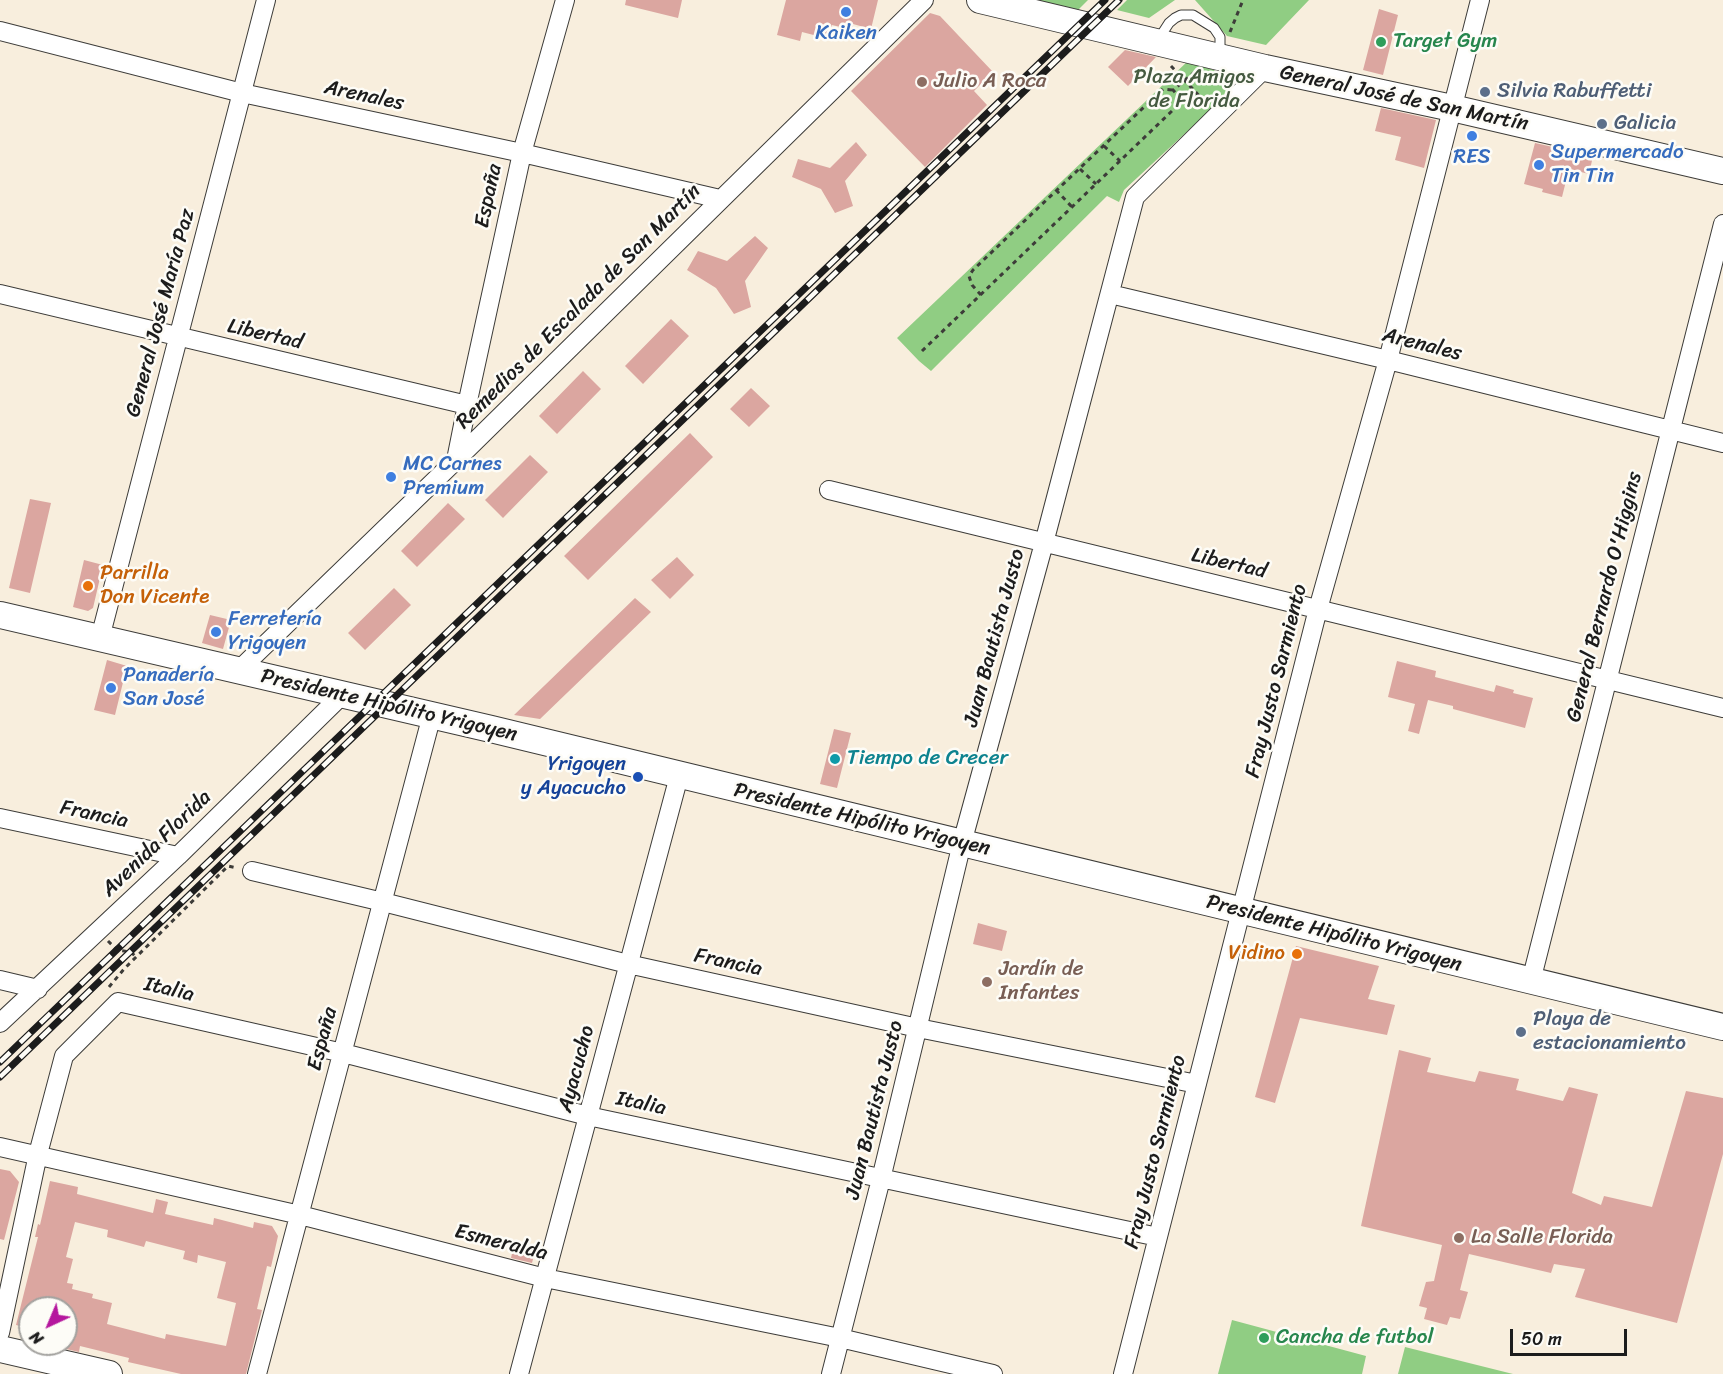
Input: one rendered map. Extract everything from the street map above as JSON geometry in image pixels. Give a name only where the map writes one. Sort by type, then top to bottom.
[{"type":"street","name":"General José María Paz","points":[[100,638],[266,0]]},
{"type":"street","name":"España","points":[[467,405],[522,153],[565,0]]},
{"type":"street","name":"Remedios de Escalada de San Martín","points":[[238,671],[924,0]]},
{"type":"street","name":"General José de San Martín","points":[[980,0],[1217,57],[1452,108],[1723,171]]},
{"type":"street","name":"Fray Justo Sarmiento","points":[[1123,1374],[1318,609],[1388,360],[1480,0]]},
{"type":"street","name":"Arenales","points":[[0,31],[242,93],[522,153],[720,199]]},
{"type":"street","name":"Juan Bautista Justo","points":[[831,1374],[881,1179],[962,843],[1135,197],[1265,68]]},
{"type":"street","name":"General Bernardo O'Higgins","points":[[1531,981],[1723,224]]},
{"type":"street","name":"Libertad","points":[[0,294],[467,405]]},
{"type":"street","name":"Arenales","points":[[1110,294],[1723,443]]},
{"type":"street","points":[[456,460],[467,405]]},
{"type":"street","name":"Libertad","points":[[829,490],[1723,708]]},
{"type":"street","name":"Presidente Hipólito Yrigoyen","points":[[0,615],[432,715],[1723,1027]]},
{"type":"street","name":"Avenida Florida","points":[[0,1023],[178,856],[342,694]]},
{"type":"street","name":"España","points":[[257,1374],[432,715]]},
{"type":"street","name":"Ayacucho","points":[[519,1374],[679,776]]},
{"type":"street","name":"Francia","points":[[0,818],[178,856]]},
{"type":"street","name":"Francia","points":[[252,871],[628,964],[918,1028],[1197,1084]]},
{"type":"street","points":[[0,980],[38,989]]},
{"type":"street","points":[[0,1333],[38,1154],[64,1056],[113,995]]},
{"type":"street","name":"Italia","points":[[113,995],[588,1116],[1158,1237]]},
{"type":"street","name":"Esmeralda","points":[[0,1147],[300,1215],[545,1278],[840,1338],[993,1374]]},
{"type":"street","points":[[0,1349],[109,1374]]},
{"type":"lane","points":[[1157,42],[1175,18],[1181,15],[1193,15],[1214,28],[1220,37],[1217,57]]},
{"type":"path","points":[[1173,90],[1217,57],[1243,0]]},
{"type":"path","points":[[1170,65],[1217,115]]},
{"type":"path","points":[[922,351],[981,295],[1120,161],[1178,104],[1179,97],[1173,90],[1163,89],[973,270],[969,276],[972,285],[981,295]]},
{"type":"path","points":[[1104,145],[1120,161]]},
{"type":"path","points":[[1080,168],[1096,184]]},
{"type":"path","points":[[1056,190],[1072,207]]},
{"type":"path","points":[[113,995],[136,957],[228,866],[252,871]]},
{"type":"path","points":[[98,931],[117,950],[131,952],[136,957]]},
{"type":"green space","points":[[998,0],[1088,0],[1067,21]]},
{"type":"green space","points":[[1127,0],[1175,0],[1149,18],[1117,10]]},
{"type":"green space","points":[[1195,0],[1309,0],[1266,45],[1227,36]]},
{"type":"green space","name":"Plaza Amigos de Florida","points":[[1189,60],[1233,78],[1234,88],[1124,190],[1119,202],[1107,196],[931,371],[919,361],[897,338]]},
{"type":"green space","name":"Cancha de futbol","points":[[1232,1320],[1366,1356],[1362,1374],[1218,1374]]},
{"type":"green space","name":"Cancha de futbol","points":[[1405,1347],[1513,1374],[1398,1374]]},
{"type":"building","points":[[626,0],[682,0],[678,18],[625,5]]},
{"type":"building","points":[[786,0],[878,0],[871,29],[853,24],[853,30],[832,25],[829,39],[802,32],[800,41],[777,35]]},
{"type":"building","name":"Target Gym","points":[[1379,9],[1398,15],[1383,75],[1363,70]]},
{"type":"building","name":"Julio A Roca","points":[[930,13],[940,16],[993,72],[974,91],[987,105],[925,167],[851,91]]},
{"type":"building","points":[[1125,50],[1156,57],[1128,86],[1108,67]]},
{"type":"building","points":[[1381,108],[1436,120],[1424,168],[1395,160],[1401,137],[1375,131]]},
{"type":"building","points":[[856,142],[867,155],[845,181],[853,206],[835,213],[821,189],[792,177],[798,159],[830,168]]},
{"type":"building","points":[[1535,143],[1593,156],[1589,174],[1569,169],[1562,197],[1524,184]]},
{"type":"building","points":[[755,236],[768,248],[745,281],[751,307],[734,314],[716,288],[687,270],[698,251],[727,261]]},
{"type":"building","points":[[671,319],[689,336],[643,384],[625,366]]},
{"type":"building","points":[[583,371],[601,389],[557,434],[539,416]]},
{"type":"building","points":[[751,388],[770,406],[749,427],[730,409]]},
{"type":"building","points":[[690,433],[713,457],[588,580],[564,556]]},
{"type":"building","points":[[530,455],[548,472],[503,518],[485,500]]},
{"type":"building","points":[[30,499],[51,503],[30,593],[9,588]]},
{"type":"building","points":[[448,503],[465,519],[417,567],[401,551]]},
{"type":"building","points":[[677,557],[694,575],[670,599],[651,580]]},
{"type":"building","name":"Parrilla Don Vicente","points":[[84,560],[103,565],[93,608],[88,611],[73,607]]},
{"type":"building","points":[[394,588],[411,605],[365,650],[348,633]]},
{"type":"building","points":[[635,598],[651,612],[540,719],[514,715]]},
{"type":"building","name":"Ferretería Yrigoyen","points":[[210,615],[231,620],[223,649],[202,643]]},
{"type":"building","name":"Panadería San José","points":[[107,660],[127,666],[115,715],[94,710]]},
{"type":"building","points":[[1397,661],[1436,671],[1435,677],[1494,692],[1496,685],[1514,690],[1513,693],[1533,698],[1525,728],[1428,700],[1419,734],[1408,731],[1415,704],[1388,697]]},
{"type":"building","name":"Tiempo de Crecer","points":[[834,729],[851,733],[837,788],[820,784]]},
{"type":"building","points":[[978,923],[1007,931],[1002,951],[973,944]]},
{"type":"building","points":[[1296,946],[1379,966],[1368,999],[1395,1005],[1387,1035],[1300,1018],[1275,1103],[1255,1097]]},
{"type":"building","points":[[1399,1050],[1431,1058],[1427,1072],[1475,1082],[1479,1071],[1519,1079],[1516,1090],[1563,1101],[1569,1087],[1598,1094],[1572,1193],[1601,1205],[1604,1196],[1652,1207],[1686,1091],[1723,1098],[1723,1154],[1677,1323],[1575,1297],[1585,1269],[1554,1264],[1551,1273],[1469,1254],[1460,1290],[1468,1292],[1460,1319],[1450,1317],[1447,1325],[1424,1319],[1427,1308],[1419,1306],[1426,1282],[1434,1281],[1442,1245],[1361,1226]]},
{"type":"building","points":[[0,1169],[10,1171],[19,1182],[4,1240],[0,1239]]},
{"type":"building","points":[[50,1181],[78,1187],[77,1194],[153,1213],[156,1199],[168,1202],[165,1214],[213,1225],[214,1218],[253,1228],[254,1222],[272,1226],[278,1236],[271,1267],[267,1266],[257,1309],[262,1310],[246,1374],[181,1374],[128,1362],[129,1358],[80,1346],[78,1352],[78,1296],[23,1296],[38,1237],[35,1237],[38,1224],[40,1225]],"holes":[[[75,1222],[108,1230],[107,1237],[144,1247],[146,1241],[185,1251],[183,1259],[197,1263],[198,1255],[226,1262],[217,1298],[236,1303],[226,1346],[166,1334],[165,1339],[107,1324],[112,1303],[92,1298],[93,1294],[72,1289],[73,1284],[67,1283],[73,1259],[66,1257]]]},
{"type":"building","points":[[514,1244],[535,1251],[532,1263],[511,1258]]},
{"type":"railway","points":[[0,1062],[1105,0]]},
{"type":"railway","points":[[0,1077],[1119,0]]},
{"type":"place","name":"Kaiken","points":[[846,12]]},
{"type":"place","name":"Target Gym","points":[[1381,42]]},
{"type":"place","name":"Julio A Roca","points":[[922,82]]},
{"type":"place","name":"Silvia Rabuffetti","points":[[1485,92]]},
{"type":"place","name":"Galicia","points":[[1602,124]]},
{"type":"place","name":"RES","points":[[1472,136]]},
{"type":"place","name":"Supermercado Tin Tin","points":[[1539,165]]},
{"type":"place","name":"MC Carnes Premium","points":[[391,477]]},
{"type":"place","name":"Parrilla Don Vicente","points":[[88,586]]},
{"type":"place","name":"Ferretería Yrigoyen","points":[[216,632]]},
{"type":"place","name":"Panadería San José","points":[[111,688]]},
{"type":"place","name":"Tiempo de Crecer","points":[[835,759]]},
{"type":"place","name":"Yrigoyen y Ayacucho","points":[[638,777]]},
{"type":"place","name":"Vidino","points":[[1297,954]]},
{"type":"place","name":"Jardín de Infantes","points":[[987,982]]},
{"type":"place","name":"Playa de estacionamiento","points":[[1521,1032]]},
{"type":"place","name":"La Salle Florida","points":[[1459,1238]]},
{"type":"place","name":"Cancha de futbol","points":[[1264,1338]]}]
